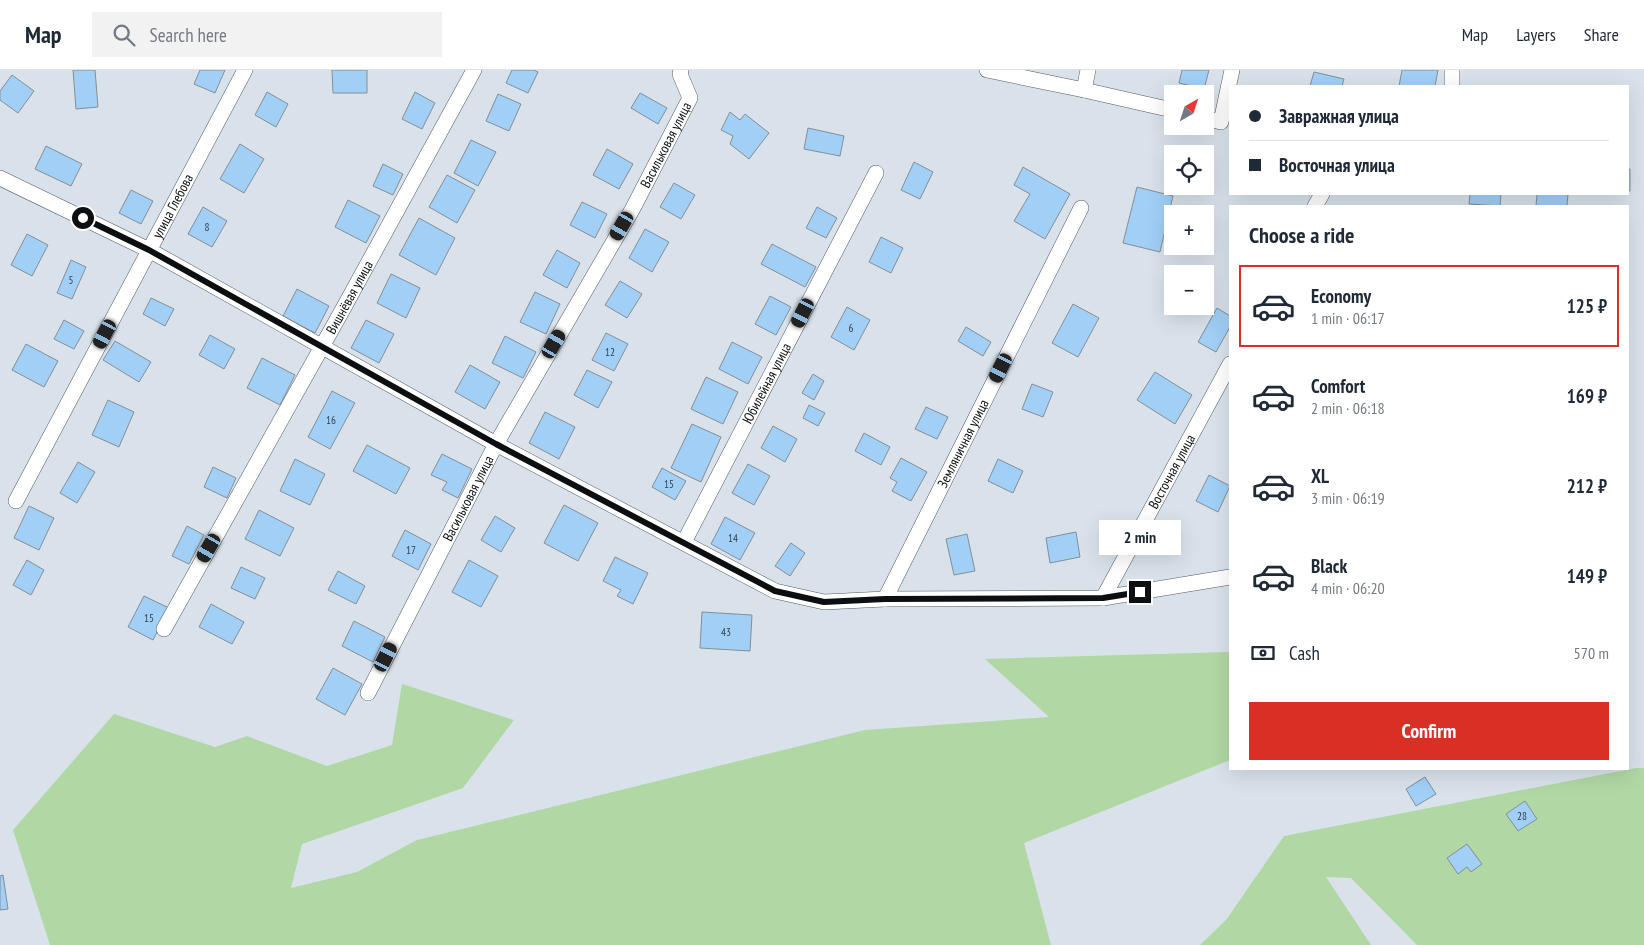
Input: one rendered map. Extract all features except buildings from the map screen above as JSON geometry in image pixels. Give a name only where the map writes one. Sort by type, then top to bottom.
[{"type":"street","name":"улица Глебова","points":[[16,501],[245,70]]},
{"type":"street","name":"Вишнёвая улица","points":[[164,629],[474,70]]},
{"type":"street","name":"Васильковая улица","points":[[368,693],[496,444],[632,210],[690,98],[680,74],[681,70]]},
{"type":"street","points":[[986,70],[1164,108]]},
{"type":"street","points":[[1084,90],[1088,70]]},
{"type":"street","points":[[1230,85],[1232,70]]},
{"type":"street","points":[[1452,70],[1452,85]]},
{"type":"street","points":[[1226,123],[1229,96]]},
{"type":"street","name":"Юбилейная улица","points":[[684,542],[876,173]]},
{"type":"street","points":[[0,178],[149,250],[496,444],[775,591],[824,602],[885,599],[1103,598],[1229,577]]},
{"type":"street","name":"Земляничная улица","points":[[885,599],[1081,208]]},
{"type":"street","name":"Восточная улица","points":[[1103,598],[1229,369]]},
{"type":"green space","points":[[1229,652],[1229,760],[1024,843],[1051,945],[50,945],[13,830],[114,714],[215,747],[247,736],[327,766],[392,745],[402,684],[514,720],[463,788],[302,844],[291,888],[357,872],[417,840],[865,730],[1049,717],[985,659]]},
{"type":"green space","points":[[1644,768],[1644,945],[1417,945],[1351,878],[1326,877],[1371,945],[1200,945],[1226,920],[1284,836]]},
{"type":"route","points":[[83,218],[149,250],[496,444],[775,591],[824,602],[885,599],[1103,598],[1140,592]]}]
